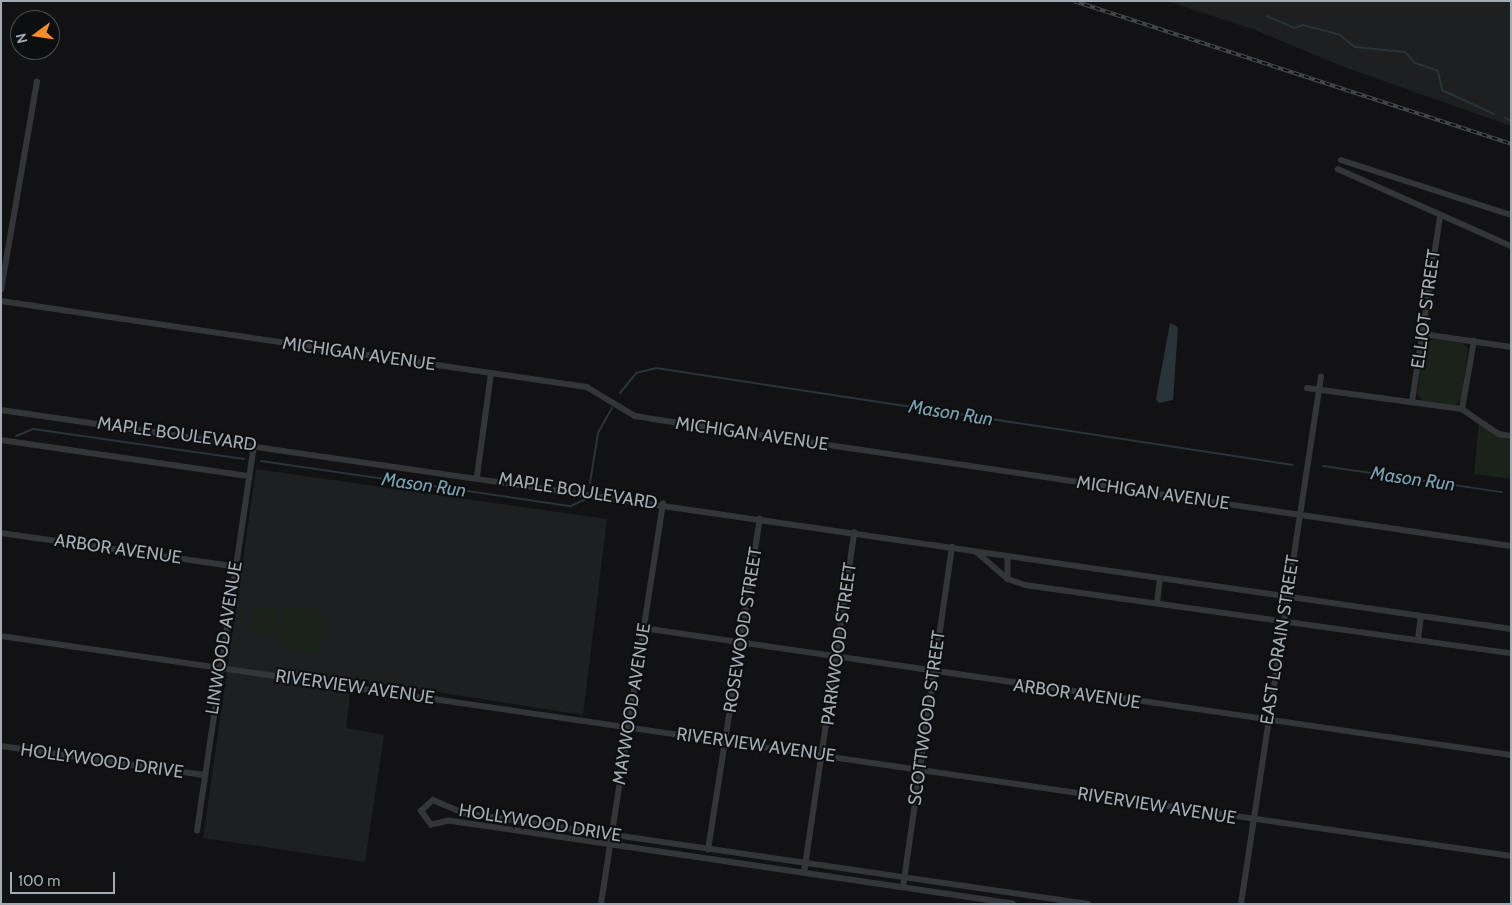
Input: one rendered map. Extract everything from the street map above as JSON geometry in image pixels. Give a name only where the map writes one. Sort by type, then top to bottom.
[{"type":"street","points":[[1,290],[36,82]]},
{"type":"street","points":[[1341,160],[1511,215]]},
{"type":"street","points":[[1350,174],[1354,164]]},
{"type":"street","points":[[1338,169],[1440,217],[1511,246]]},
{"type":"street","name":"ELLIOT STREET","points":[[1412,402],[1424,334],[1440,217]]},
{"type":"street","name":"MICHIGAN AVENUE","points":[[1,301],[587,388],[635,416],[653,419],[1511,546]]},
{"type":"street","points":[[1424,334],[1511,347]]},
{"type":"street","points":[[1462,409],[1474,341]]},
{"type":"street","points":[[478,476],[491,374]]},
{"type":"street","name":"EAST LORAIN STREET","points":[[1241,904],[1286,596],[1321,377]]},
{"type":"street","points":[[1307,388],[1462,409],[1499,434],[1511,436]]},
{"type":"street","name":"MAPLE BOULEVARD","points":[[1,410],[478,476],[1008,557],[1511,629]]},
{"type":"street","name":"MAPLE BOULEVARD","points":[[1,440],[249,476]]},
{"type":"street","name":"LINWOOD AVENUE","points":[[197,831],[218,666],[254,445]]},
{"type":"street","name":"MAYWOOD AVENUE","points":[[601,904],[663,504]]},
{"type":"street","name":"ROSEWOOD STREET","points":[[707,859],[724,740],[742,641],[760,519]]},
{"type":"street","name":"ARBOR AVENUE","points":[[1,533],[234,566]]},
{"type":"street","name":"PARKWOOD STREET","points":[[804,873],[824,755],[854,533]]},
{"type":"street","name":"SCOTTWOOD STREET","points":[[903,887],[952,548]]},
{"type":"street","points":[[976,551],[1008,579],[1283,622],[1511,653]]},
{"type":"street","points":[[1008,557],[1008,579]]},
{"type":"street","points":[[1157,603],[1160,579]]},
{"type":"street","points":[[1418,640],[1421,617]]},
{"type":"street","name":"ARBOR AVENUE","points":[[644,628],[742,641],[933,673],[1267,722],[1511,755]]},
{"type":"street","name":"RIVERVIEW AVENUE","points":[[1,636],[218,666],[627,728],[724,740],[1254,821],[1511,856]]},
{"type":"street","name":"HOLLYWOOD DRIVE","points":[[1,746],[204,775]]},
{"type":"street","name":"HOLLYWOOD DRIVE","points":[[1013,904],[448,821],[431,825],[421,811],[434,800],[462,813],[1088,904]]},
{"type":"shaded area","points":[[1167,1],[1511,1],[1511,126],[1344,67],[1255,30]]},
{"type":"shaded area","points":[[1170,323],[1178,327],[1173,400],[1159,403],[1156,399]]},
{"type":"shaded area","points":[[1433,339],[1463,343],[1468,349],[1461,399],[1456,405],[1423,401],[1417,394],[1424,344]]},
{"type":"shaded area","points":[[1479,422],[1511,438],[1511,479],[1474,474]]},
{"type":"shaded area","points":[[256,469],[607,519],[583,715],[352,679],[346,728],[384,735],[365,862],[203,838]]},
{"type":"shaded area","points":[[252,605],[277,609],[275,621],[250,617]]},
{"type":"shaded area","points":[[284,607],[311,609],[323,615],[326,622],[317,653],[284,648],[279,641]]},
{"type":"shaded area","points":[[250,621],[274,624],[272,635],[249,632]]},
{"type":"waterway","points":[[1267,16],[1294,28],[1303,25],[1340,35],[1355,47],[1405,52],[1415,63],[1438,71],[1442,90],[1494,114]]},
{"type":"waterway","points":[[1505,118],[1511,121]]},
{"type":"waterway","name":"Mason Run","points":[[620,393],[636,373],[656,368],[1293,465]]},
{"type":"waterway","name":"Mason Run","points":[[590,483],[598,433],[612,408]]},
{"type":"waterway","name":"Mason Run","points":[[16,436],[33,429],[244,459]]},
{"type":"waterway","name":"Mason Run","points":[[261,461],[571,506],[586,499]]},
{"type":"waterway","name":"Mason Run","points":[[1323,466],[1502,492]]},
{"type":"railway","points":[[1074,1],[1511,144]]}]
